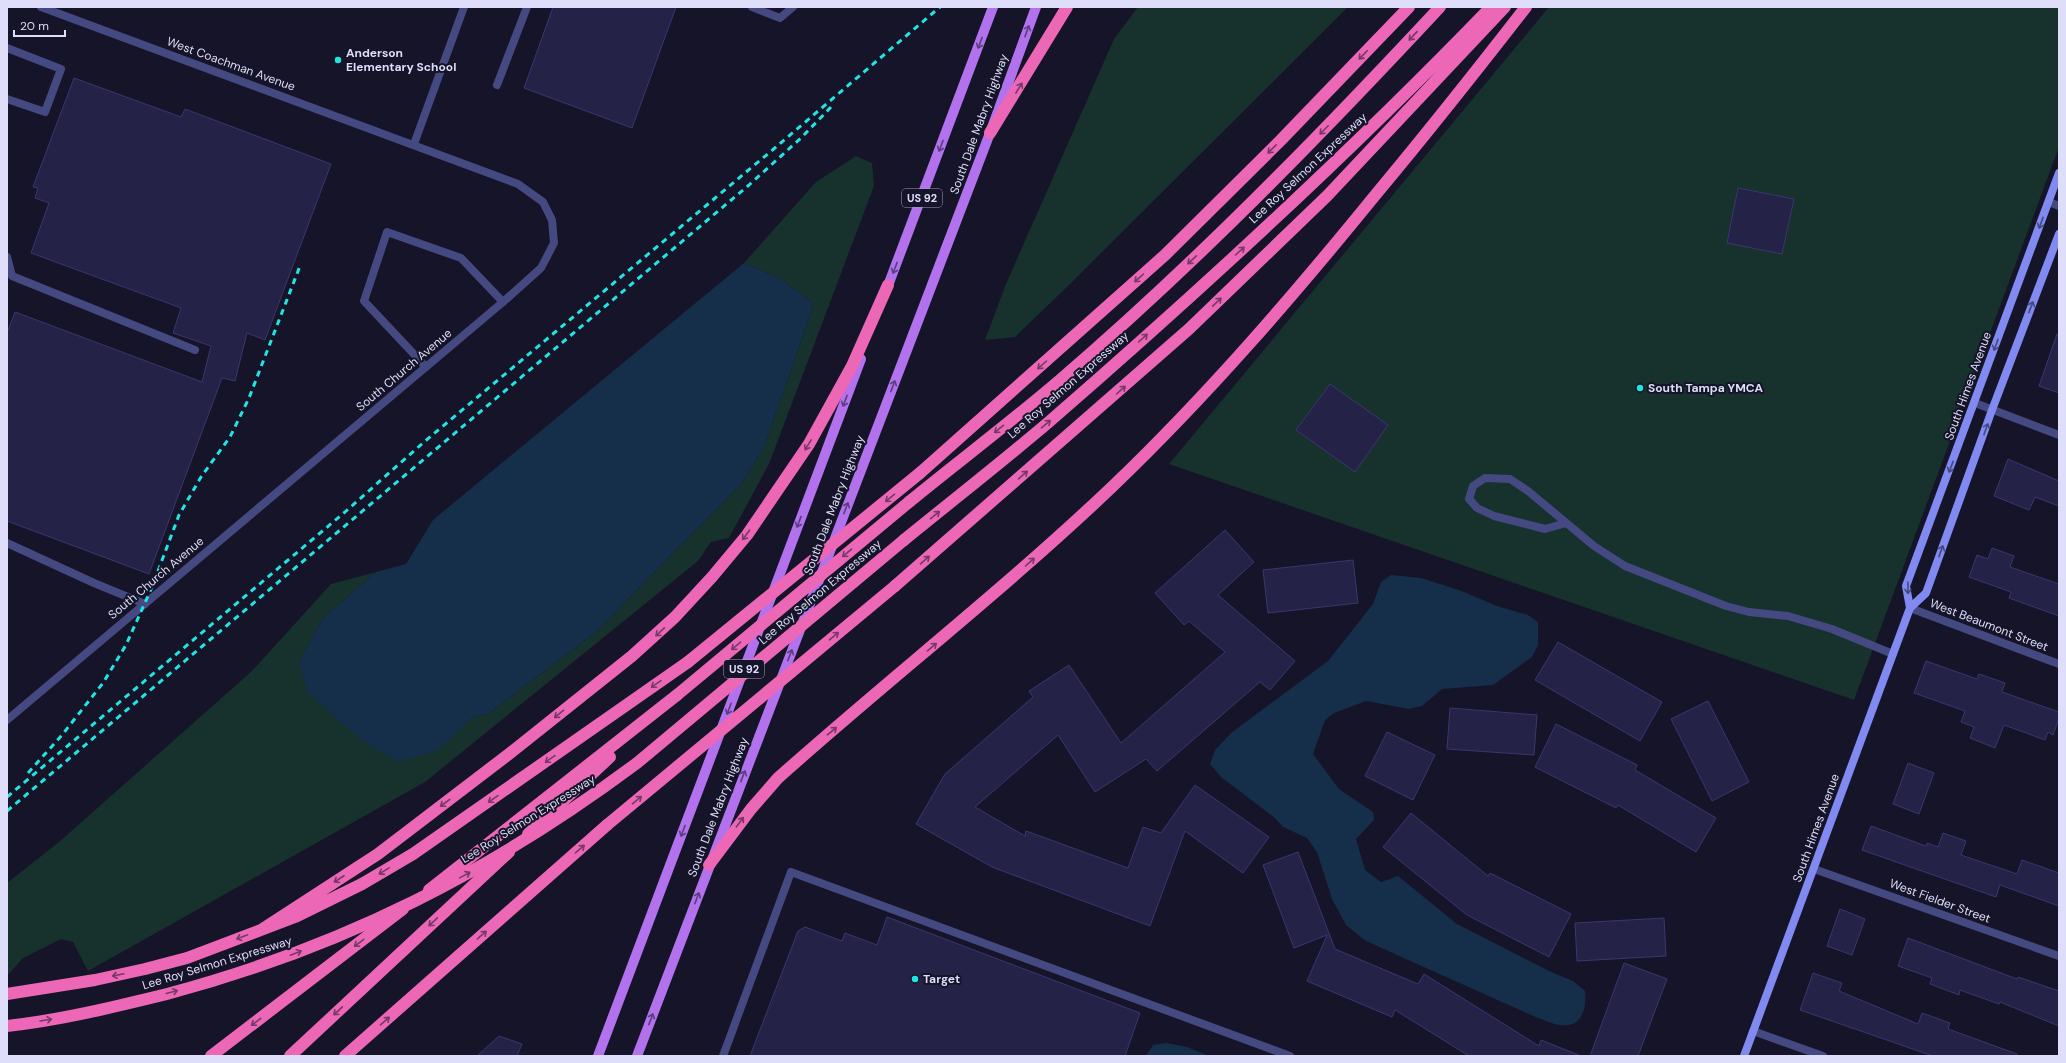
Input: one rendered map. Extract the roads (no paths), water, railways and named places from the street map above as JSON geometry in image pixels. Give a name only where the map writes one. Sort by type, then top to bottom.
[{"type":"highway","points":[[990,133],[1067,7]]},
{"type":"highway","name":"Lee Roy Selmon Expressway","points":[[7,994],[95,980],[145,970],[187,958],[295,917],[362,884],[413,854],[688,662],[920,473],[1165,255],[1280,141],[1408,7]]},
{"type":"highway","points":[[211,1056],[516,823],[677,695],[909,502],[1059,380],[1189,263],[1338,117],[1440,7]]},
{"type":"highway","name":"Lee Roy Selmon Expressway","points":[[7,1026],[100,1010],[191,987],[250,970],[341,936],[432,894],[559,818],[605,787],[643,758],[904,540],[1049,422],[1249,243],[1396,104],[1492,7]]},
{"type":"highway","points":[[345,1056],[608,825],[895,586],[1195,324],[1327,196],[1505,7]]},
{"type":"highway","points":[[709,865],[751,809],[778,778],[1007,583],[1113,486],[1174,425],[1244,350],[1326,257],[1481,66],[1526,7]]},
{"type":"highway","points":[[261,930],[378,854],[509,754],[654,637],[694,597],[734,551],[777,492],[809,444],[852,366],[888,285]]},
{"type":"highway","points":[[290,1056],[677,695]]},
{"type":"main road","name":"South Dale Mabry Highway","points":[[598,1056],[993,7]]},
{"type":"main road","name":"South Dale Mabry Highway","points":[[641,1053],[709,865],[990,133],[1036,7]]},
{"type":"street","name":"West Coachman Avenue","points":[[41,7],[414,144]]},
{"type":"street","points":[[414,144],[464,7]]},
{"type":"street","points":[[497,85],[527,7]]},
{"type":"street","points":[[752,7],[780,18],[792,7]]},
{"type":"street","points":[[7,48],[61,69],[45,112],[7,99]]},
{"type":"street","name":"South Church Avenue","points":[[7,720],[503,302],[541,268],[554,243],[552,220],[543,202],[518,184],[414,144]]},
{"type":"street","name":"South Himes Avenue","points":[[1910,608],[1906,586],[2059,173]]},
{"type":"street","points":[[2049,202],[2059,206]]},
{"type":"street","points":[[426,367],[364,301],[387,232],[461,258],[503,302]]},
{"type":"street","name":"South Himes Avenue","points":[[1744,1056],[1910,608],[1926,593],[1992,410],[2059,234]]},
{"type":"street","points":[[7,257],[12,276],[195,350]]},
{"type":"street","points":[[1975,403],[2059,435]]},
{"type":"street","points":[[1566,523],[1546,529],[1494,516],[1477,508],[1469,499],[1473,486],[1485,478],[1510,480],[1528,491],[1594,546],[1625,566],[1726,606],[1749,612],[1788,616],[1832,628],[1893,654]]},
{"type":"street","points":[[7,543],[94,583],[145,604]]},
{"type":"street","name":"West Beaumont Street","points":[[1910,608],[2059,664]]},
{"type":"street","name":"West Fielder Street","points":[[1814,869],[2059,956]]},
{"type":"street","points":[[723,1056],[791,872],[1290,1056]]},
{"type":"street","points":[[1753,1031],[1823,1056]]},
{"type":"water","points":[[744,263],[779,278],[814,304],[764,447],[742,483],[596,632],[488,714],[473,717],[438,750],[399,762],[363,741],[308,693],[299,662],[323,618],[376,572],[406,564],[433,520]]},
{"type":"water","points":[[1391,575],[1421,578],[1459,590],[1497,606],[1528,615],[1538,622],[1538,645],[1532,657],[1493,685],[1442,689],[1422,706],[1409,709],[1366,701],[1334,713],[1325,720],[1313,754],[1339,789],[1373,812],[1374,820],[1356,839],[1365,870],[1381,882],[1398,876],[1457,924],[1551,972],[1573,981],[1585,991],[1585,1004],[1581,1016],[1573,1024],[1559,1025],[1538,1018],[1366,941],[1346,925],[1332,899],[1317,852],[1307,838],[1283,827],[1275,818],[1221,777],[1210,764],[1215,750],[1231,733],[1328,661],[1373,604],[1381,582]]},
{"type":"water","points":[[1166,1043],[1187,1047],[1209,1056],[1146,1056],[1153,1045]]},
{"type":"railway","points":[[7,797],[345,512],[424,442],[776,147],[940,7]]},
{"type":"railway","points":[[7,811],[749,185],[801,138],[832,106]]},
{"type":"railway","points":[[28,773],[62,735],[103,683],[126,645],[152,587],[179,515],[201,477],[230,437],[249,398],[300,266]]},
{"type":"place","name":"Anderson Elementary School","points":[[338,60]]},
{"type":"place","name":"South Tampa YMCA","points":[[1640,388]]},
{"type":"place","name":"Target","points":[[915,979]]}]
